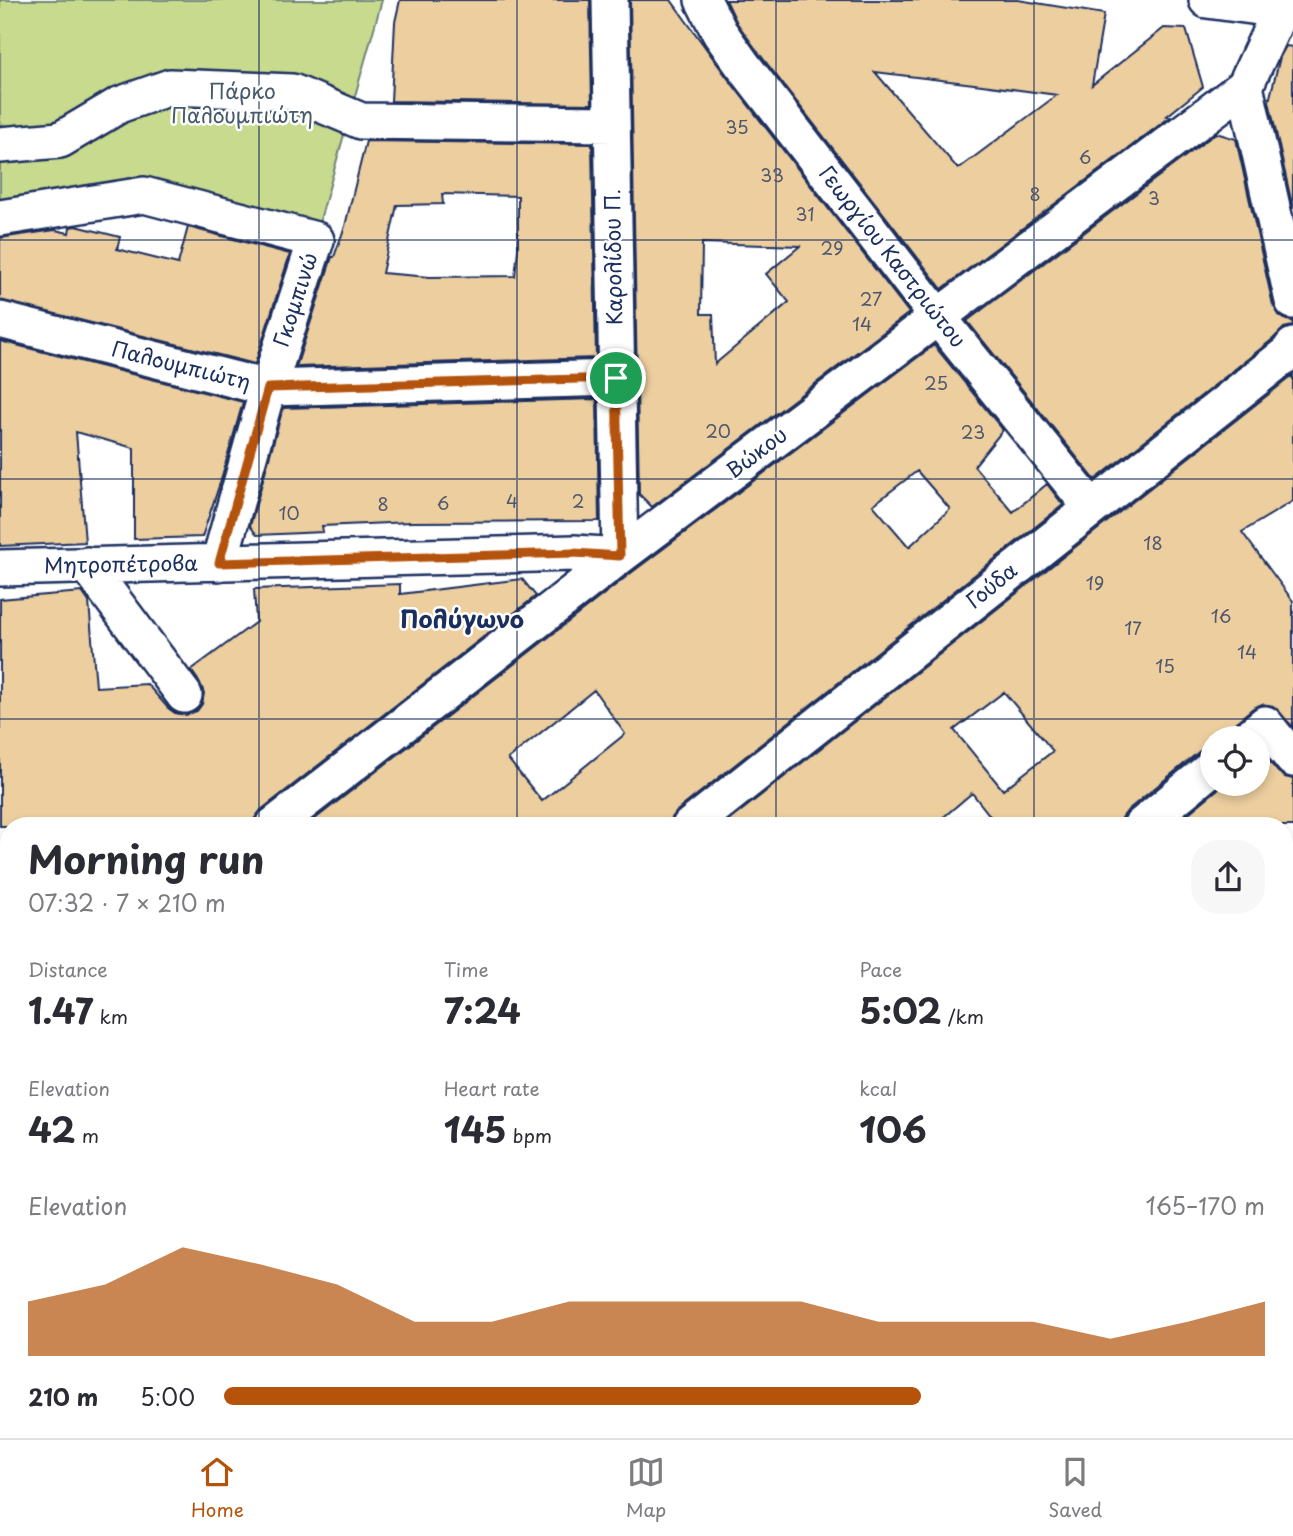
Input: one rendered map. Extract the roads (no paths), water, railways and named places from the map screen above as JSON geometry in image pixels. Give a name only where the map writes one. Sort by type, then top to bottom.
[{"type":"street","name":"Καρολίδου Π.","points":[[610,0],[620,556]]},
{"type":"street","name":"Γεωργίου Καστριώτου","points":[[703,0],[720,33],[742,64],[937,316],[1091,507]]},
{"type":"street","points":[[1212,0],[1283,5],[1245,86],[1293,301]]},
{"type":"street","name":"Βώκου","points":[[285,817],[620,556],[1245,86]]},
{"type":"street","points":[[0,145],[60,140],[119,105],[170,88],[292,92],[361,121],[612,124]]},
{"type":"street","name":"Γκομπινώ","points":[[0,218],[144,194],[316,240],[268,388],[219,563]]},
{"type":"street","name":"Παλουμπιώτη","points":[[0,320],[268,388],[616,378]]},
{"type":"street","name":"Γούδα","points":[[701,817],[1289,353],[1293,345]]},
{"type":"street","name":"Μητροπέτροβα","points":[[0,568],[574,553],[620,556]]},
{"type":"street","points":[[87,565],[184,695]]},
{"type":"street","points":[[1270,742],[1293,759]]},
{"type":"street","points":[[1152,817],[1200,778]]},
{"type":"district","name":"Πολύγωνο","points":[[462,620]]},
{"type":"park label","name":"Πάρκο Παλουμπιώτη","points":[[242,104]]}]
